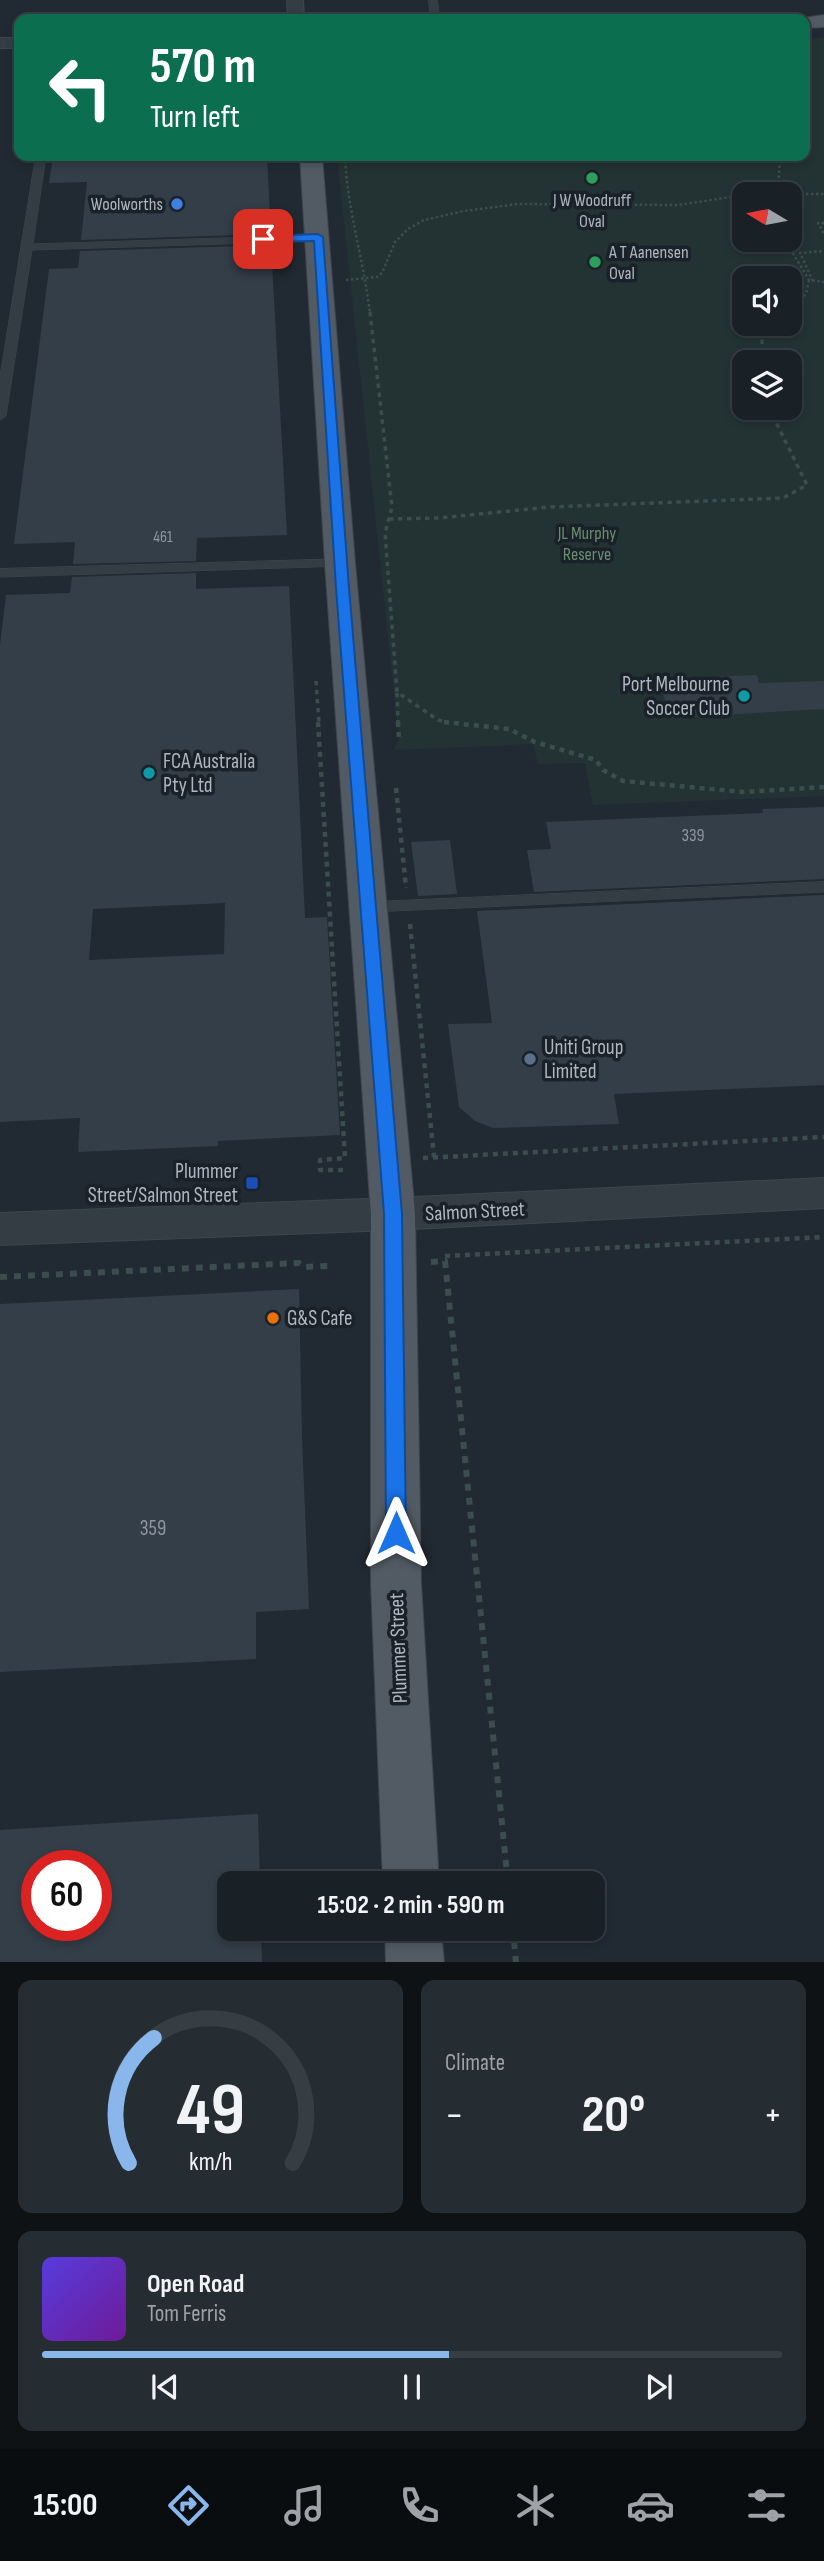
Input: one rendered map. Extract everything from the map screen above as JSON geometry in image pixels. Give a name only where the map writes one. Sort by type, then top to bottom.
[{"type":"main road","name":"Plummer Street","points":[[311,161],[340,563],[389,907],[396,1583],[410,1871]]},
{"type":"main road","points":[[414,1941],[415,1962]]},
{"type":"street","name":"Salmon Street","points":[[0,1229],[393,1214],[824,1193]]},
{"type":"lane","points":[[0,416],[6,345],[27,247],[40,161]]},
{"type":"lane","points":[[27,247],[318,237]]},
{"type":"lane","points":[[0,573],[340,563]]},
{"type":"lane","points":[[389,907],[824,887]]},
{"type":"path","points":[[345,161],[346,178],[366,279],[392,507],[385,533],[399,740]]},
{"type":"path","points":[[780,182],[781,161]]},
{"type":"path","points":[[802,194],[824,194]]},
{"type":"path","points":[[321,281],[366,279],[382,273],[395,242],[408,229],[424,220],[464,211],[518,204],[678,205],[732,197]]},
{"type":"path","points":[[824,223],[818,223],[824,234]]},
{"type":"path","points":[[802,299],[809,290],[811,280],[800,253],[824,251]]},
{"type":"path","points":[[793,252],[811,280],[824,282]]},
{"type":"path","points":[[389,519],[439,518],[550,507],[783,498],[807,485],[775,420]]},
{"type":"path","points":[[316,676],[345,1158],[320,1160],[320,1170],[343,1170]]},
{"type":"path","points":[[397,692],[438,720],[455,725],[509,729],[535,742],[596,760],[603,770],[623,781],[744,792],[824,787]]},
{"type":"path","points":[[396,788],[389,907],[434,1157],[824,1137]]},
{"type":"path","points":[[445,1256],[824,1237]]},
{"type":"path","points":[[431,1262],[445,1261],[507,1871]]},
{"type":"path","points":[[0,1277],[299,1263],[304,1266],[328,1266]]},
{"type":"path","points":[[514,1941],[516,1962]]},
{"type":"green space","name":"JL Murphy Reserve","points":[[810,38],[824,38],[824,796],[593,805],[585,763],[538,764],[533,744],[394,750],[399,739],[338,161],[810,161]]},
{"type":"building","name":"Woolworths","points":[[52,161],[267,161],[271,234],[81,240],[87,182],[49,183]]},
{"type":"building","points":[[271,245],[287,535],[197,538],[196,561],[73,564],[75,542],[14,544],[49,269],[78,268],[80,251]]},
{"type":"building","points":[[196,573],[196,589],[289,586],[305,918],[327,917],[340,1135],[218,1141],[218,1146],[78,1152],[80,1118],[0,1122],[0,645],[6,595],[70,593],[72,577]],"holes":[[[225,903],[224,954],[89,960],[93,909]]]},
{"type":"building","name":"Port Melbourne Soccer Club","points":[[757,675],[759,683],[824,681],[824,709],[670,718],[659,679]]},
{"type":"building","points":[[824,807],[824,879],[534,892],[527,850],[551,849],[546,822],[763,813],[762,809]]},
{"type":"building","points":[[450,840],[457,894],[418,896],[411,842]]},
{"type":"building","points":[[824,895],[824,1085],[614,1094],[619,1124],[493,1128],[475,1121],[459,1107],[448,1024],[492,1023],[477,911]]},
{"type":"building","points":[[299,1289],[309,1609],[256,1612],[256,1659],[0,1672],[0,1304]]},
{"type":"building","points":[[258,1814],[260,1871],[217,1871],[217,1941],[261,1941],[262,1962],[0,1962],[0,1830]]},
{"type":"place","name":"J W Woodruff Oval","points":[[592,178]]},
{"type":"place","name":"Woolworths","points":[[177,204]]},
{"type":"place","name":"A T Aanensen Oval","points":[[595,262]]},
{"type":"place","name":"Port Melbourne Soccer Club","points":[[744,696]]},
{"type":"place","name":"FCA Australia Pty Ltd","points":[[149,773]]},
{"type":"place","name":"Uniti Group Limited","points":[[530,1059]]},
{"type":"place","name":"Plummer Street/Salmon Street","points":[[252,1183]]},
{"type":"place","name":"G&S Cafe","points":[[273,1318]]},
{"type":"route","points":[[263,239],[318,237],[342,588],[393,1214],[396,1533]]}]
